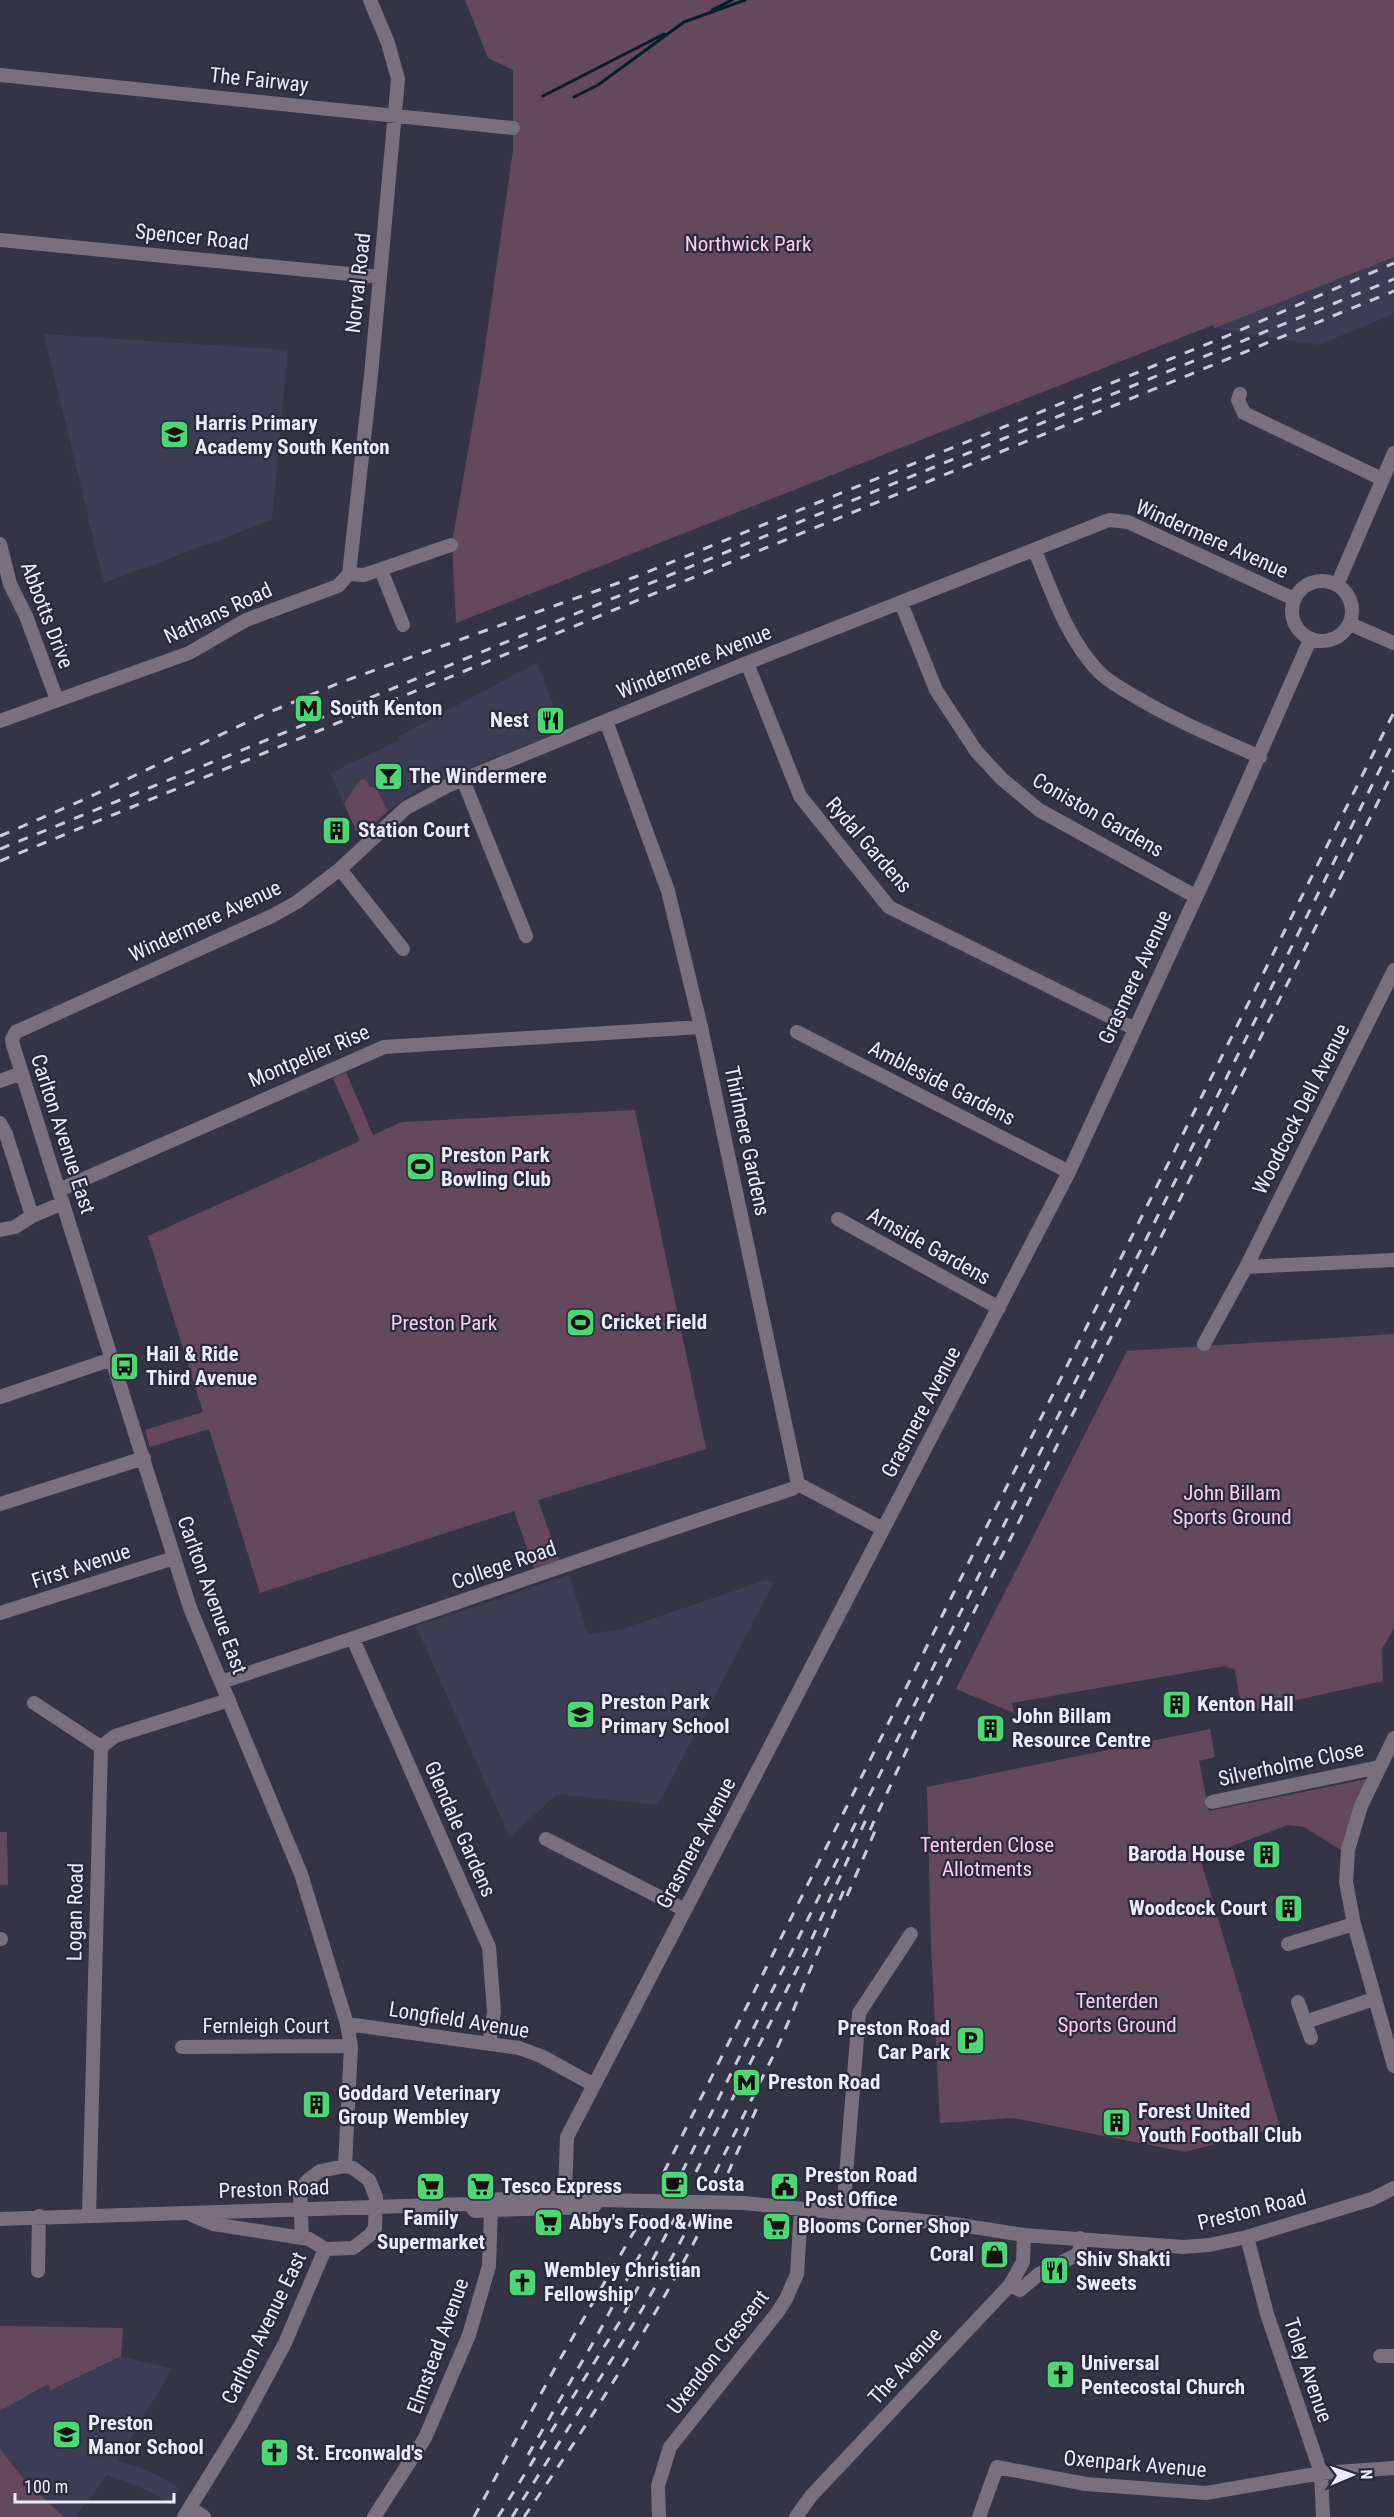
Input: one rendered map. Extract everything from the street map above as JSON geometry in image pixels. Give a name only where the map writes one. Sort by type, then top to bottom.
[{"type":"street","name":"Norval Road","points":[[349,574],[398,79],[388,43],[370,0]]},
{"type":"street","name":"The Fairway","points":[[0,75],[513,128]]},
{"type":"street","name":"Spencer Road","points":[[0,240],[380,277]]},
{"type":"street","points":[[1240,394],[1239,400],[1244,413],[1382,479]]},
{"type":"street","points":[[1337,585],[1394,453]]},
{"type":"street","name":"Windermere Avenue","points":[[12,1039],[20,1029],[272,916],[310,892],[340,869],[406,808],[463,780],[747,663],[1109,520],[1128,522],[1294,599],[1292,616],[1295,626],[1310,640]]},
{"type":"street","name":"Abbotts Drive","points":[[0,544],[10,584],[26,616],[57,700]]},
{"type":"street","name":"Nathans Road","points":[[0,721],[189,652],[246,620],[338,586],[349,574],[364,575],[451,544]]},
{"type":"street","points":[[1035,550],[1071,631],[1099,672],[1120,688],[1166,715],[1260,757]]},
{"type":"street","points":[[381,570],[403,625]]},
{"type":"street","points":[[1294,599],[1309,584],[1319,581],[1337,585],[1350,599],[1352,609],[1350,624],[1344,632],[1336,639],[1325,642],[1310,640]]},
{"type":"street","name":"Coniston Gardens","points":[[900,603],[936,690],[976,751],[1002,778],[1040,810],[1195,897]]},
{"type":"street","points":[[1350,624],[1394,643]]},
{"type":"street","name":"Grasmere Avenue","points":[[565,2196],[566,2141],[1069,1172],[1260,757],[1310,640]]},
{"type":"street","name":"Rydal Gardens","points":[[747,663],[800,796],[889,907],[1135,1029]]},
{"type":"street","name":"Thirlmere Gardens","points":[[606,721],[668,891],[701,1027],[798,1484]]},
{"type":"street","points":[[463,780],[526,936]]},
{"type":"street","points":[[340,869],[403,949]]},
{"type":"street","name":"Woodcock Dell Avenue","points":[[1204,1344],[1245,1268],[1394,970]]},
{"type":"street","name":"Montpelier Rise","points":[[0,1230],[15,1227],[61,1196],[384,1047],[701,1027]]},
{"type":"street","name":"Ambleside Gardens","points":[[797,1032],[1069,1172]]},
{"type":"street","name":"Carlton Avenue East","points":[[12,1039],[190,1608],[301,1874],[347,2024],[351,2046],[345,2166],[320,2172],[306,2181],[300,2190],[302,2238],[309,2239],[325,2249],[353,2248],[365,2240],[375,2228],[376,2206]]},
{"type":"street","points":[[0,1082],[22,1073]]},
{"type":"street","points":[[0,1123],[6,1134],[32,1216]]},
{"type":"street","name":"Arnside Gardens","points":[[838,1220],[999,1308]]},
{"type":"street","points":[[1245,1268],[1394,1260]]},
{"type":"street","points":[[0,1397],[112,1359]]},
{"type":"street","points":[[0,1504],[144,1458]]},
{"type":"street","points":[[798,1484],[883,1529]]},
{"type":"street","name":"College Road","points":[[221,1682],[353,1639],[632,1541],[792,1489],[798,1484]]},
{"type":"street","name":"First Avenue","points":[[0,1613],[174,1558]]},
{"type":"street","name":"Glendale Gardens","points":[[353,1639],[489,1947],[494,2012],[489,2044]]},
{"type":"street","points":[[34,1703],[101,1747],[115,1736],[229,1700]]},
{"type":"street","points":[[1394,1738],[1361,1806],[1348,1850],[1346,1882],[1354,1924],[1394,2066]]},
{"type":"street","name":"Logan Road","points":[[89,2215],[101,1747]]},
{"type":"street","name":"Silverholme Close","points":[[1212,1802],[1378,1767]]},
{"type":"street","points":[[546,1839],[685,1910]]},
{"type":"street","points":[[1288,1944],[1354,1924]]},
{"type":"street","points":[[843,2213],[859,2013],[911,1934]]},
{"type":"street","points":[[1305,2022],[1374,1999]]},
{"type":"street","points":[[1298,2002],[1311,2038]]},
{"type":"street","name":"Longfield Avenue","points":[[347,2024],[519,2048],[541,2056],[594,2085]]},
{"type":"street","name":"Fernleigh Court","points":[[182,2047],[351,2046]]},
{"type":"street","points":[[345,2166],[353,2168],[369,2180],[376,2197],[376,2206]]},
{"type":"street","name":"Preston Road","points":[[0,2219],[39,2216],[469,2205],[475,2200],[593,2196],[600,2200],[735,2203],[954,2224],[1024,2235],[1183,2247],[1209,2245],[1247,2236],[1372,2199],[1394,2188]]},
{"type":"street","name":"Preston Road","points":[[469,2205],[475,2211],[593,2207],[600,2200]]},
{"type":"street","name":"Uxendon Crescent","points":[[658,2517],[658,2486],[670,2447],[777,2313],[794,2284],[797,2274],[801,2209]]},
{"type":"street","name":"Elmstead Avenue","points":[[374,2517],[425,2438],[466,2345],[489,2266],[491,2210]]},
{"type":"street","name":"Preston Road","points":[[188,2213],[213,2224],[302,2238]]},
{"type":"street","points":[[38,2271],[39,2216]]},
{"type":"street","name":"The Avenue","points":[[796,2517],[811,2496],[1010,2285],[1023,2262],[1024,2235]]},
{"type":"street","name":"Toley Avenue","points":[[1247,2236],[1267,2314],[1321,2473],[1323,2517]]},
{"type":"street","points":[[1010,2285],[1020,2290],[1039,2274],[1076,2255],[1080,2250],[1080,2238]]},
{"type":"street","name":"Carlton Avenue East","points":[[187,2512],[242,2423],[285,2343],[325,2249]]},
{"type":"street","points":[[1023,2262],[1039,2274]]},
{"type":"street","name":"Oxenpark Avenue","points":[[979,2517],[997,2467],[1086,2484],[1206,2493],[1321,2473],[1394,2468]]},
{"type":"street","points":[[187,2512],[204,2517]]},
{"type":"shaded area","points":[[1394,257],[1394,314],[1318,345],[1215,328]]},
{"type":"shaded area","name":"Harris Primary Academy South Kenton","points":[[44,334],[288,350],[272,520],[104,583]]},
{"type":"shaded area","points":[[537,663],[563,730],[418,789],[388,811],[359,837],[330,773],[398,741],[399,736]]},
{"type":"shaded area","name":"Preston Park Primary School","points":[[569,1575],[588,1634],[622,1629],[766,1580],[774,1582],[658,1805],[557,1794],[510,1838],[416,1626]]},
{"type":"shaded area","name":"Preston Manor School","points":[[0,2326],[123,2328],[121,2356],[172,2369],[118,2460],[153,2473],[179,2488],[171,2504],[139,2486],[107,2475],[76,2517],[0,2517]]},
{"type":"green space","name":"Northwick Park","points":[[465,0],[1394,0],[1394,257],[1215,328],[1213,325],[456,623],[452,543],[481,376],[513,150],[513,70],[488,58]]},
{"type":"green space","points":[[363,779],[369,786],[376,788],[388,811],[359,837],[344,804],[358,782]]},
{"type":"green space","name":"Preston Park","points":[[346,1072],[373,1135],[402,1122],[635,1110],[706,1449],[538,1500],[559,1560],[534,1568],[514,1511],[260,1593],[209,1429],[150,1447],[145,1430],[203,1412],[148,1236],[360,1141],[333,1078]]},
{"type":"green space","name":"John Billam Sports Ground","points":[[1394,1334],[1394,1628],[1382,1649],[1383,1681],[1242,1712],[1235,1670],[1225,1666],[1012,1703],[1014,1713],[956,1689],[1127,1351]]},
{"type":"green space","name":"Tenterden Sports Ground","points":[[1210,1729],[1215,1757],[1199,1761],[1209,1811],[1367,1779],[1341,1850],[1304,1827],[1288,1825],[1200,1858],[1280,2127],[1185,2152],[1013,2118],[940,2123],[931,1945],[927,1787]]},
{"type":"green space","points":[[0,1832],[7,1832],[8,1885],[0,1885]]},
{"type":"green space","points":[[0,2326],[123,2328],[121,2356],[51,2390],[48,2384],[0,2411]]},
{"type":"green space","points":[[0,2449],[27,2483],[64,2517],[0,2517]]},
{"type":"waterway","points":[[712,10],[732,0]]},
{"type":"waterway","points":[[574,97],[598,85],[684,22],[745,0]]},
{"type":"waterway","points":[[543,96],[664,34]]},
{"type":"railway","points":[[0,836],[83,800],[258,717],[339,683],[635,577],[1227,336],[1394,263]]},
{"type":"railway","points":[[0,849],[1394,279]]},
{"type":"railway","points":[[0,861],[1394,291]]},
{"type":"railway","points":[[664,2172],[1394,712]]},
{"type":"railway","points":[[682,2172],[1394,741]]},
{"type":"railway","points":[[870,1830],[925,1710],[1394,770]]},
{"type":"railway","points":[[696,2172],[808,1947],[868,1815]]},
{"type":"railway","points":[[847,1896],[878,1824]]},
{"type":"railway","points":[[715,2173],[779,2044],[846,1885]]},
{"type":"railway","points":[[728,2173],[759,2103]]},
{"type":"railway","points":[[474,2517],[555,2368],[643,2216]]},
{"type":"railway","points":[[528,2455],[598,2334],[660,2217]]},
{"type":"railway","points":[[498,2517],[619,2323],[675,2218]]},
{"type":"railway","points":[[512,2517],[628,2332],[693,2218]]},
{"type":"railway","points":[[524,2517],[620,2371],[665,2296],[706,2219]]},
{"type":"place","name":"Harris Primary Academy South Kenton","points":[[174,435]]},
{"type":"place","name":"South Kenton","points":[[309,708]]},
{"type":"place","name":"Nest","points":[[550,720]]},
{"type":"place","name":"The Windermere","points":[[388,776]]},
{"type":"place","name":"Station Court","points":[[337,830]]},
{"type":"place","name":"Preston Park Bowling Club","points":[[420,1167]]},
{"type":"place","name":"Cricket Field","points":[[580,1322]]},
{"type":"place","name":"Hail & Ride Third Avenue","points":[[125,1366]]},
{"type":"place","name":"Kenton Hall","points":[[1176,1704]]},
{"type":"place","name":"Preston Park Primary School","points":[[580,1714]]},
{"type":"place","name":"John Billam Resource Centre","points":[[991,1728]]},
{"type":"place","name":"Baroda House","points":[[1266,1854]]},
{"type":"place","name":"Woodcock Court","points":[[1288,1908]]},
{"type":"place","name":"Preston Road Car Park","points":[[971,2040]]},
{"type":"place","name":"Preston Road","points":[[747,2082]]},
{"type":"place","name":"Goddard Veterinary Group Wembley","points":[[317,2105]]},
{"type":"place","name":"Forest United Youth Football Club","points":[[1117,2123]]},
{"type":"place","name":"Costa","points":[[675,2184]]},
{"type":"place","name":"Tesco Express","points":[[480,2186]]},
{"type":"place","name":"Family Supermarket","points":[[431,2187]]},
{"type":"place","name":"Preston Road Post Office","points":[[784,2187]]},
{"type":"place","name":"Abby's Food & Wine","points":[[548,2222]]},
{"type":"place","name":"Blooms Corner Shop","points":[[777,2226]]},
{"type":"place","name":"Coral","points":[[995,2254]]},
{"type":"place","name":"Shiv Shakti Sweets","points":[[1055,2271]]},
{"type":"place","name":"Wembley Christian Fellowship","points":[[523,2282]]},
{"type":"place","name":"Universal Pentecostal Church","points":[[1060,2375]]},
{"type":"place","name":"Preston Manor School","points":[[67,2435]]},
{"type":"place","name":"St. Erconwald's","points":[[275,2453]]},
{"type":"park label","name":"Tenterden Close Allotments","points":[[987,1857]]}]
